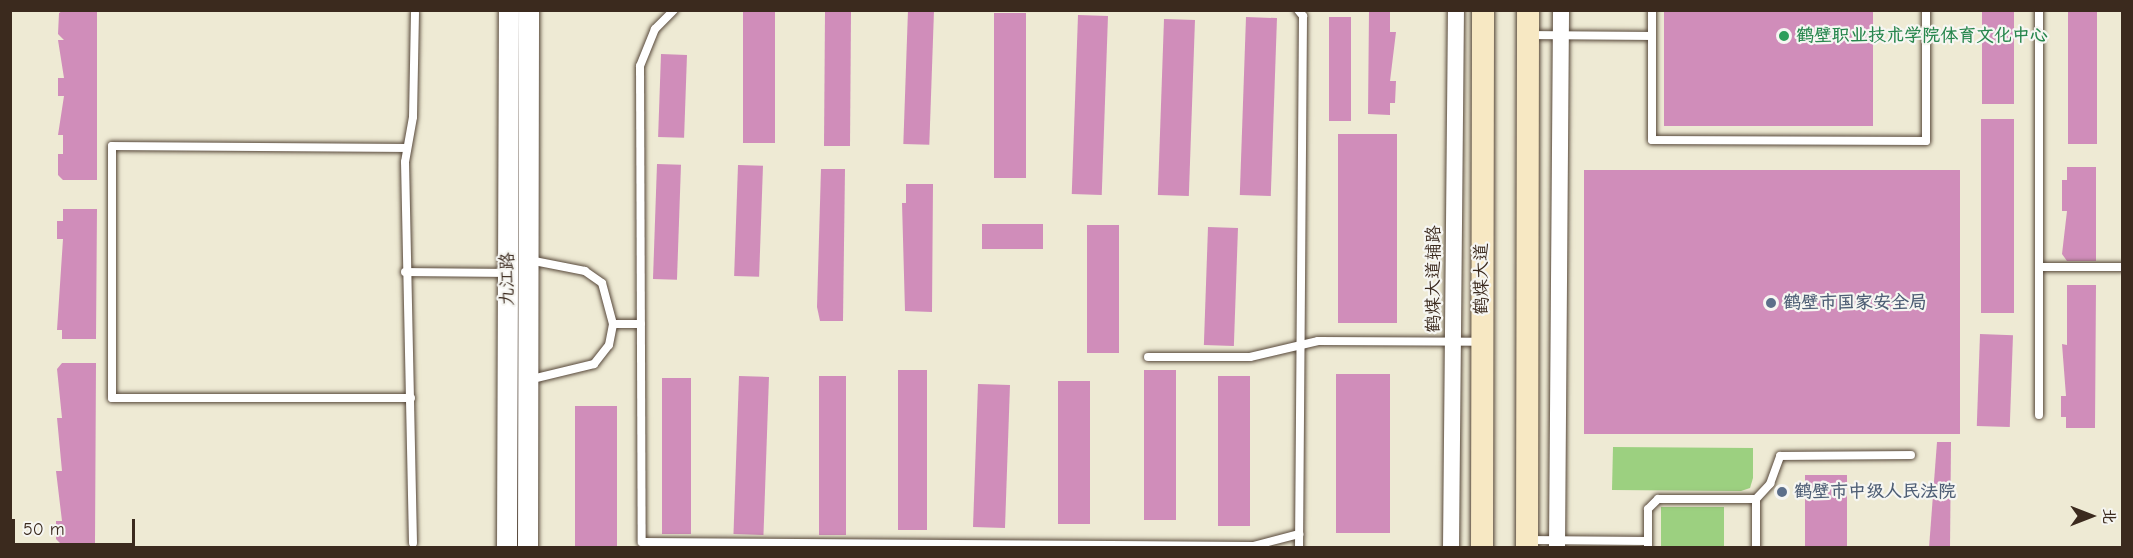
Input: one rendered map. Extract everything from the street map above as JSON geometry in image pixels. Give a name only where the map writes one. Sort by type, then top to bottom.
[{"type":"main road","name":"鹤煤大道","points":[[1482,548],[1483,10]]},
{"type":"main road","points":[[1527,544],[1528,10]]},
{"type":"street","name":"九江路","points":[[507,548],[509,10]]},
{"type":"street","name":"九江路","points":[[528,548],[529,10]]},
{"type":"street","name":"鹤煤大道辅路","points":[[1451,548],[1456,10]]},
{"type":"street","points":[[1557,544],[1561,10]]},
{"type":"lane","points":[[674,10],[655,29],[640,66],[642,542],[1253,546],[1299,534]]},
{"type":"lane","points":[[1298,10],[1304,16],[1299,548]]},
{"type":"lane","points":[[1653,10],[1652,140],[1926,141],[1926,10]]},
{"type":"lane","points":[[2039,10],[2039,415]]},
{"type":"lane","points":[[413,543],[411,398],[406,380],[405,272],[406,148],[414,117],[415,13]]},
{"type":"lane","points":[[1528,35],[1652,36]]},
{"type":"lane","points":[[406,148],[112,146],[112,398],[411,398]]},
{"type":"lane","points":[[528,380],[594,364],[609,345],[613,324],[602,283],[585,271],[529,260]]},
{"type":"lane","points":[[2039,267],[2122,267]]},
{"type":"lane","points":[[405,272],[508,273]]},
{"type":"lane","points":[[613,324],[641,324]]},
{"type":"lane","points":[[1148,357],[1251,357],[1301,348],[1318,341],[1482,342]]},
{"type":"lane","points":[[1756,548],[1756,500],[1770,484],[1775,460],[1789,453],[1911,455]]},
{"type":"lane","points":[[1527,544],[1648,544],[1648,509],[1658,499],[1756,500]]},
{"type":"green space","points":[[1613,447],[1753,448],[1753,478],[1750,488],[1741,491],[1612,490]]},
{"type":"green space","points":[[1661,507],[1724,507],[1724,547],[1661,547]]},
{"type":"building","points":[[64,10],[97,10],[97,180],[63,180],[58,175],[58,154],[63,154],[63,135],[58,135],[64,96],[58,96],[58,78],[64,78],[58,40],[64,40],[58,34],[59,13]]},
{"type":"building","points":[[743,10],[775,10],[775,143],[743,143]]},
{"type":"building","points":[[833,10],[851,12],[850,146],[824,146],[825,12]]},
{"type":"building","points":[[908,10],[934,11],[929,145],[903,144]]},
{"type":"building","points":[[1369,10],[1390,10],[1390,32],[1396,32],[1390,81],[1396,81],[1395,103],[1390,103],[1390,115],[1368,114]]},
{"type":"building","points":[[1664,10],[1873,10],[1873,126],[1664,126]]},
{"type":"building","points":[[1982,10],[2014,10],[2014,104],[1982,104]]},
{"type":"building","points":[[2068,10],[2097,10],[2097,144],[2068,144]]},
{"type":"building","points":[[994,13],[1026,13],[1026,178],[994,178]]},
{"type":"building","points":[[1078,15],[1108,16],[1102,195],[1072,194]]},
{"type":"building","points":[[1246,17],[1277,18],[1271,196],[1240,195]]},
{"type":"building","points":[[1329,17],[1351,17],[1351,121],[1329,121]]},
{"type":"building","points":[[1164,19],[1195,20],[1189,196],[1158,195]]},
{"type":"building","points":[[661,54],[687,55],[684,138],[658,137]]},
{"type":"building","points":[[1981,119],[2014,119],[2014,313],[1981,313]]},
{"type":"building","points":[[1338,134],[1397,134],[1397,323],[1338,323]]},
{"type":"building","points":[[657,164],[681,165],[677,280],[653,279]]},
{"type":"building","points":[[738,165],[763,166],[759,277],[734,276]]},
{"type":"building","points":[[2067,167],[2096,167],[2096,261],[2067,261],[2062,254],[2067,211],[2062,211],[2062,180],[2067,180]]},
{"type":"building","points":[[821,169],[845,169],[843,321],[820,321],[817,307]]},
{"type":"building","name":"鹤壁市国家安全局","points":[[1584,170],[1960,170],[1960,434],[1584,434]]},
{"type":"building","points":[[906,184],[933,184],[932,312],[905,311],[902,203],[906,203]]},
{"type":"building","points":[[63,209],[97,209],[96,339],[62,339],[62,330],[57,330],[63,239],[57,239],[57,221],[63,221]]},
{"type":"building","points":[[982,224],[1043,224],[1043,249],[982,249]]},
{"type":"building","points":[[1087,225],[1119,225],[1119,353],[1087,353]]},
{"type":"building","points":[[1208,227],[1238,228],[1234,346],[1204,345]]},
{"type":"building","points":[[2067,285],[2096,285],[2095,428],[2066,428],[2066,417],[2061,417],[2061,396],[2066,396],[2062,344],[2067,345]]},
{"type":"building","points":[[1980,334],[2013,335],[2010,427],[1977,426]]},
{"type":"building","points":[[62,363],[96,363],[95,544],[61,544],[56,539],[56,521],[62,521],[56,471],[62,471],[57,418],[62,418],[57,369]]},
{"type":"building","points":[[898,370],[927,370],[927,530],[898,530]]},
{"type":"building","points":[[1144,370],[1176,370],[1176,520],[1144,520]]},
{"type":"building","points":[[1336,374],[1390,374],[1390,533],[1336,533]]},
{"type":"building","points":[[739,376],[769,377],[763,535],[733,534]]},
{"type":"building","points":[[819,376],[846,376],[846,535],[819,535]]},
{"type":"building","points":[[1218,376],[1250,376],[1250,526],[1218,526]]},
{"type":"building","points":[[662,378],[691,378],[691,534],[662,534]]},
{"type":"building","points":[[1058,381],[1090,381],[1090,524],[1058,524]]},
{"type":"building","points":[[978,384],[1010,385],[1005,528],[973,527]]},
{"type":"building","points":[[575,406],[617,406],[617,548],[575,548]]},
{"type":"building","points":[[1937,442],[1951,442],[1950,548],[1929,548]]},
{"type":"building","points":[[1805,475],[1847,475],[1847,548],[1805,548]]},
{"type":"place","name":"鹤壁职业技术学院体育文化中心","points":[[1784,36]]},
{"type":"place","name":"鹤壁市国家安全局","points":[[1771,303]]},
{"type":"place","name":"鹤壁市中级人民法院","points":[[1782,492]]}]
